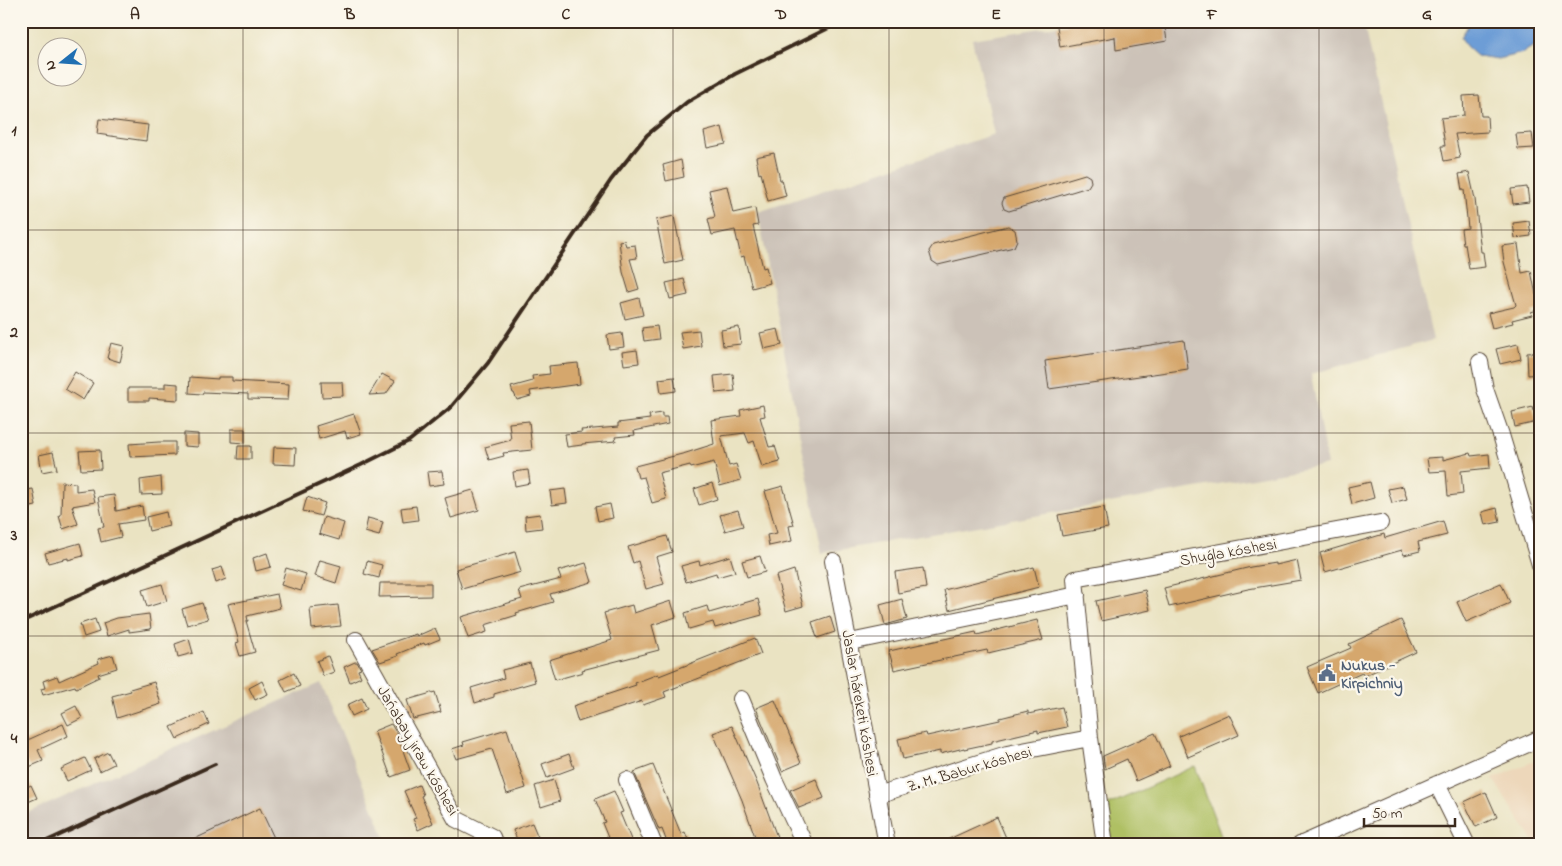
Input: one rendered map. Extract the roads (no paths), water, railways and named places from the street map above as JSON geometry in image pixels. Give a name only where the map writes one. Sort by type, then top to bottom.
[{"type":"street","points":[[1480,362],[1485,389],[1502,435],[1541,568]]},
{"type":"street","name":"Shuǵla kóshesi","points":[[1077,595],[1075,579],[1380,523]]},
{"type":"street","name":"Jaslar háreketi kóshesi","points":[[833,560],[887,845]]},
{"type":"street","points":[[850,642],[1077,595],[1090,738],[1105,845]]},
{"type":"street","name":"Jańabay jıraw kóshesi","points":[[356,640],[456,819],[492,838],[496,845]]},
{"type":"street","points":[[741,699],[774,779],[805,845]]},
{"type":"street","name":"Z. M. Babur kóshesi","points":[[877,795],[1007,754],[1090,738]]},
{"type":"street","points":[[1300,845],[1541,738]]},
{"type":"street","points":[[627,780],[654,845]]},
{"type":"street","points":[[1438,784],[1467,845]]},
{"type":"water","points":[[1471,21],[1541,21],[1541,41],[1523,53],[1498,59],[1477,56],[1466,46],[1461,37]]},
{"type":"railway","points":[[21,622],[409,441],[451,407],[488,363],[611,180],[647,135],[687,102],[735,74],[843,21]]},
{"type":"railway","points":[[38,845],[215,764]]},
{"type":"place","name":"Nukus - Kirpichniy","points":[[1327,673]]}]
